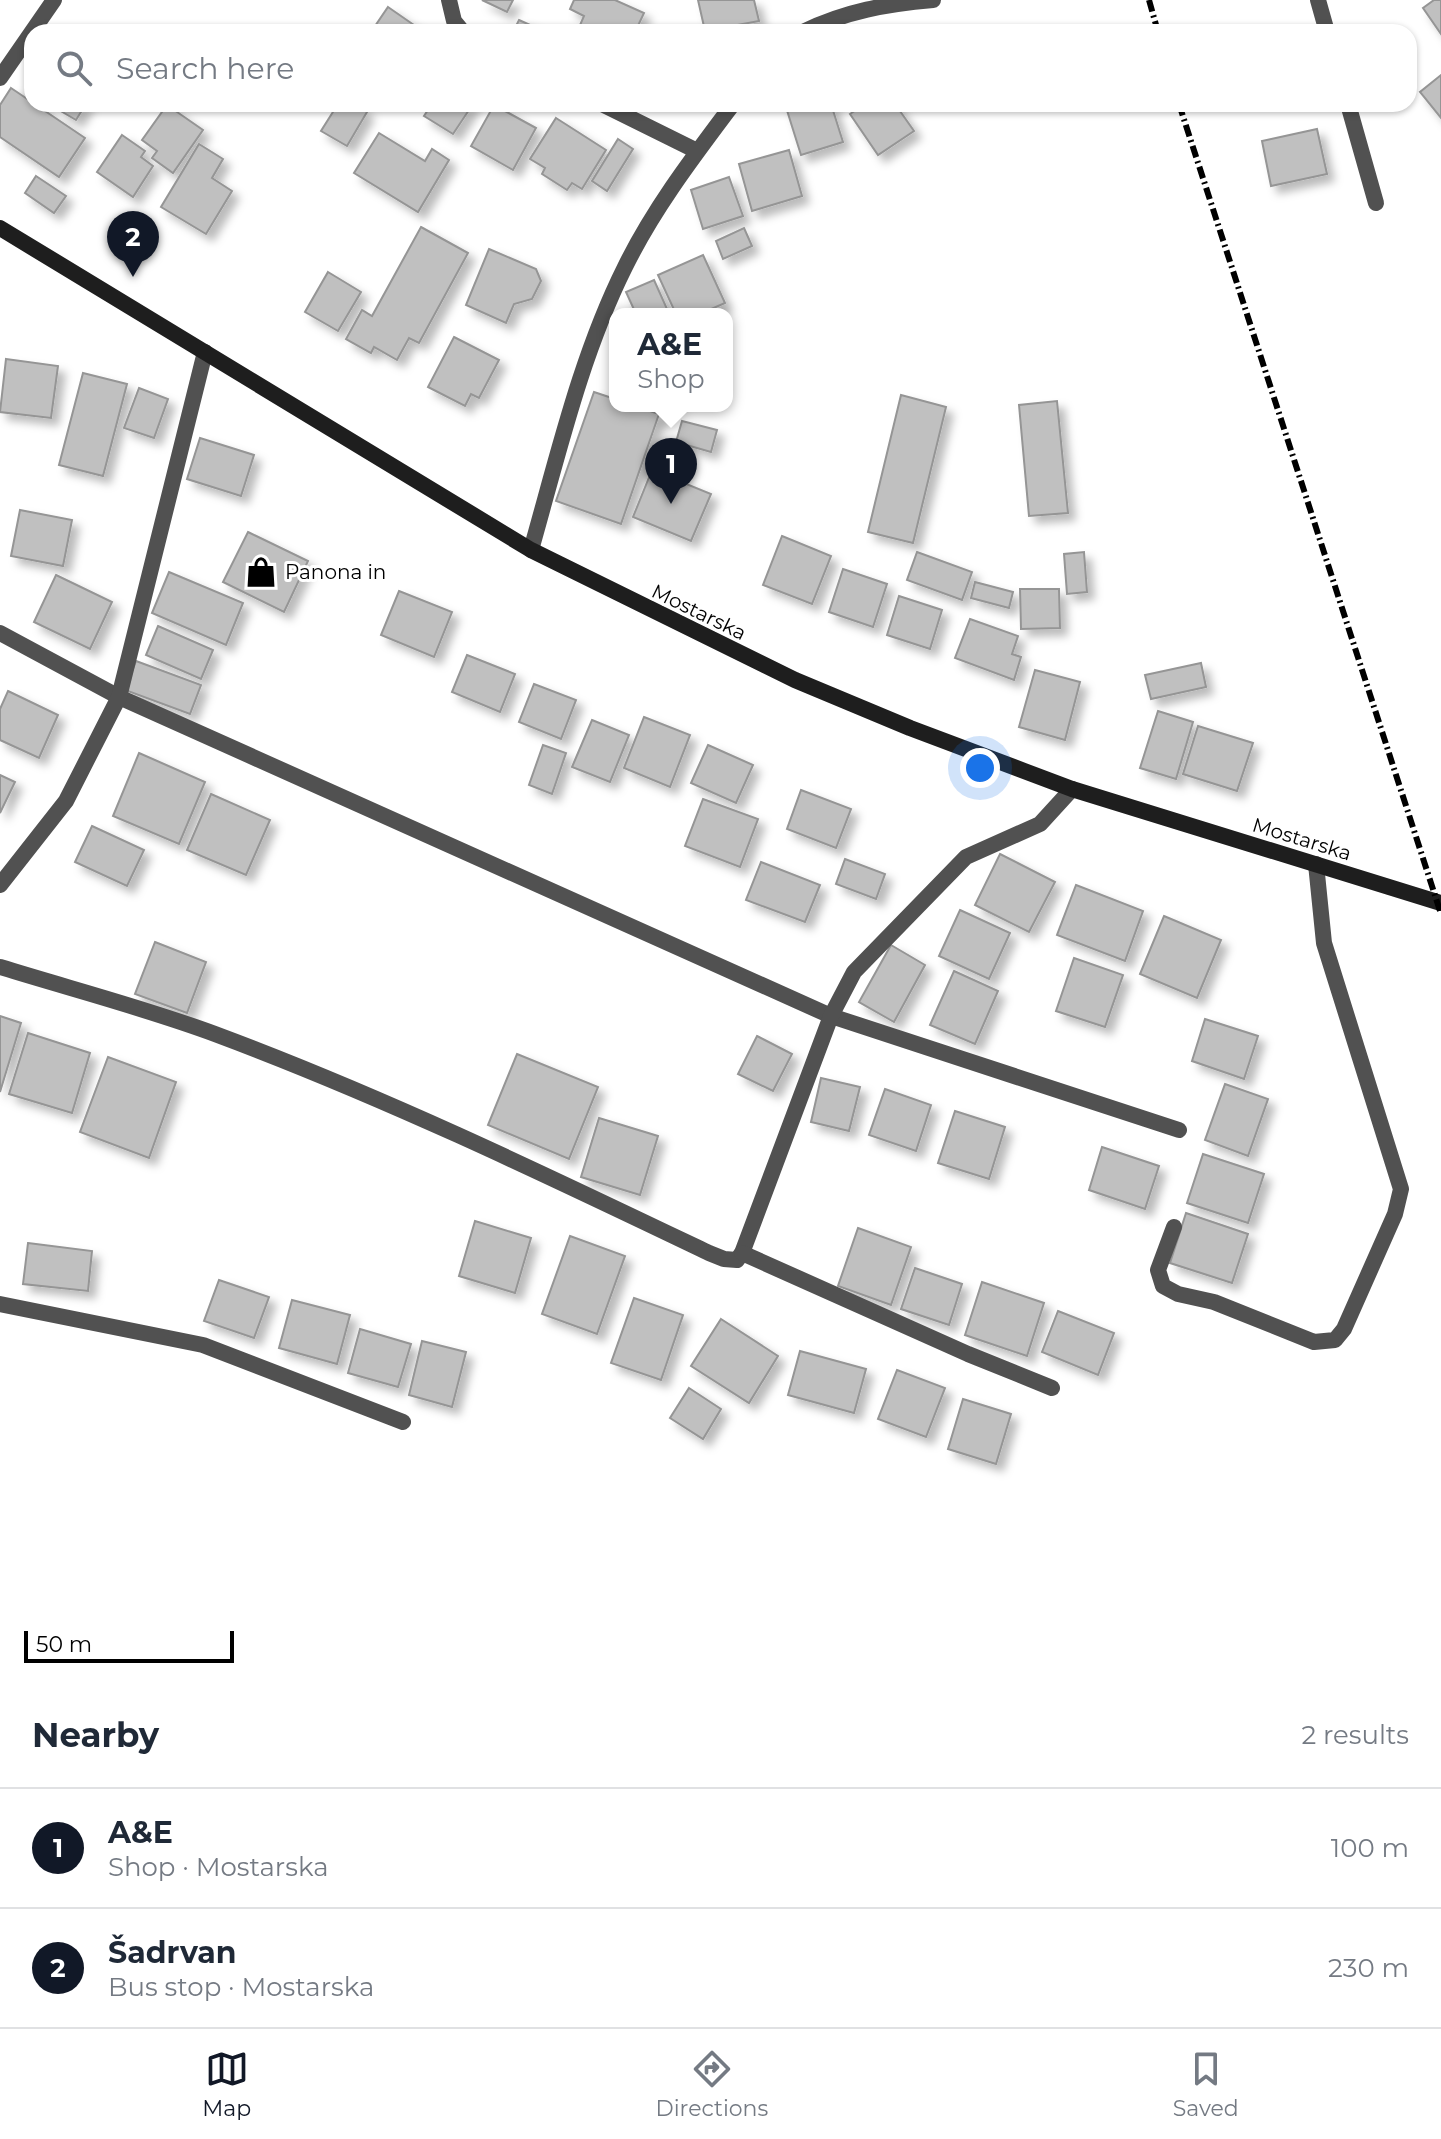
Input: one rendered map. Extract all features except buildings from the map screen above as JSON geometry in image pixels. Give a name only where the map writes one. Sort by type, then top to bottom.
[{"type":"main road","name":"Mostarska","points":[[0,228],[531,550],[795,680],[910,728],[1072,789],[1441,903]]},
{"type":"street","points":[[37,24],[54,0]]},
{"type":"street","points":[[449,0],[456,24]]},
{"type":"street","points":[[821,24],[880,5],[933,0]]},
{"type":"street","points":[[1318,0],[1325,24]]},
{"type":"street","points":[[0,78],[24,43]]},
{"type":"street","points":[[618,112],[697,151]]},
{"type":"street","points":[[531,550],[593,343],[625,267],[665,197],[727,112]]},
{"type":"street","points":[[1350,112],[1376,203]]},
{"type":"street","points":[[0,885],[66,801],[119,697],[205,352]]},
{"type":"street","points":[[0,633],[119,697],[831,1016],[1179,1130]]},
{"type":"street","points":[[0,967],[226,1038],[369,1095],[709,1253],[737,1260],[831,1016],[854,972],[966,857],[1040,824],[1072,789]]},
{"type":"street","points":[[1174,1227],[1158,1270],[1163,1286],[1178,1294],[1214,1302],[1314,1342],[1335,1340],[1344,1329],[1395,1214],[1401,1189],[1324,943],[1316,864]]},
{"type":"street","points":[[742,1253],[1052,1388]]},
{"type":"street","points":[[0,1304],[203,1345],[403,1422]]},
{"type":"railway","points":[[1149,0],[1156,24]]},
{"type":"railway","points":[[1182,112],[1441,914]]},
{"type":"place","name":"Šadrvan","points":[[133,277]]},
{"type":"place","name":"A&E","points":[[671,504]]},
{"type":"place","name":"Panona in","points":[[261,572]]}]
